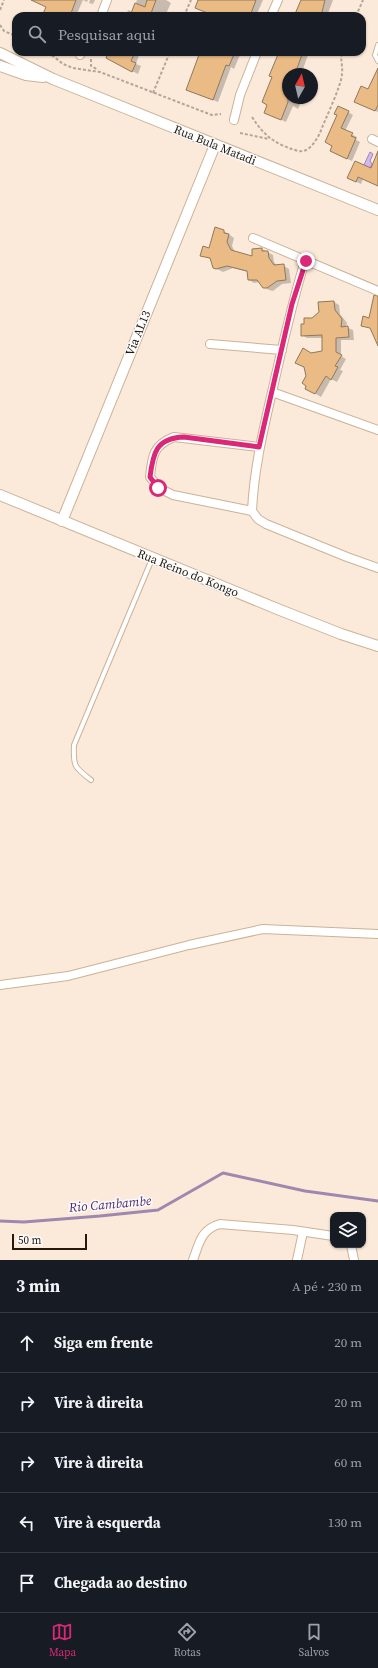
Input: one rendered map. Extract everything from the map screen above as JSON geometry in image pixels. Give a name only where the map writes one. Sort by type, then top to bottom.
[{"type":"street","points":[[102,12],[107,0]]},
{"type":"street","points":[[273,12],[278,0]]},
{"type":"street","name":"Rua Bula Matadi","points":[[0,53],[53,79],[378,210]]},
{"type":"street","points":[[234,120],[240,95],[255,56]]},
{"type":"street","name":"Rua Bula Matadi","points":[[0,66],[26,75],[53,79]]},
{"type":"street","name":"Via AL13","points":[[62,521],[215,145]]},
{"type":"street","points":[[253,238],[378,291]]},
{"type":"street","points":[[306,261],[292,304],[259,447],[252,511],[258,519],[266,524],[378,568]]},
{"type":"street","points":[[210,344],[282,350]]},
{"type":"street","points":[[272,392],[378,430]]},
{"type":"street","points":[[252,511],[173,495],[158,488],[150,477],[156,449],[164,441],[174,438],[259,447]]},
{"type":"street","name":"Rua Reino do Kongo","points":[[0,495],[152,559],[340,634],[378,646]]},
{"type":"street","points":[[0,985],[68,976],[189,945],[263,929],[378,934]]},
{"type":"street","points":[[193,1260],[203,1233],[214,1225],[220,1224],[330,1236]]},
{"type":"street","points":[[297,1260],[303,1232]]},
{"type":"street","points":[[352,1248],[354,1260]]},
{"type":"lane","points":[[378,45],[375,55],[378,61]]},
{"type":"lane","points":[[91,780],[76,768],[73,757],[74,745],[152,559]]},
{"type":"path","points":[[0,10],[4,0]]},
{"type":"path","points":[[186,12],[191,0]]},
{"type":"path","points":[[358,12],[363,0]]},
{"type":"path","points":[[0,25],[4,30],[12,34]]},
{"type":"path","points":[[53,56],[63,64],[73,68],[100,72],[212,115],[221,114]]},
{"type":"path","points":[[153,92],[168,56]]},
{"type":"path","points":[[240,133],[270,139],[303,151],[313,144],[320,133],[339,85],[342,74],[340,60],[341,56]]},
{"type":"path","points":[[91,59],[91,66],[100,72]]},
{"type":"path","points":[[252,117],[259,128],[270,139]]},
{"type":"shaded area","points":[[370,152],[373,154],[370,161],[372,164],[369,170],[363,167]]},
{"type":"building","points":[[31,0],[76,0],[72,12],[44,12],[46,7]]},
{"type":"building","points":[[147,0],[156,0],[152,12],[132,12],[135,3],[145,7]]},
{"type":"building","points":[[198,0],[256,0],[252,12],[205,12],[195,8]]},
{"type":"building","points":[[301,0],[325,0],[322,12],[296,12]]},
{"type":"building","points":[[107,56],[133,56],[131,61],[136,63],[132,72],[106,58]]},
{"type":"building","points":[[199,56],[233,56],[229,66],[226,65],[213,100],[186,90]]},
{"type":"building","points":[[277,56],[302,56],[297,68],[282,68],[282,104],[287,104],[281,120],[264,113],[267,105],[262,102],[272,77],[269,76]]},
{"type":"building","points":[[378,68],[378,105],[375,111],[354,102],[361,86],[368,89]]},
{"type":"building","points":[[338,106],[349,111],[341,128],[353,133],[351,136],[356,138],[347,159],[330,151],[332,146],[325,142],[337,115],[334,114]]},
{"type":"building","points":[[378,151],[378,186],[358,177],[356,182],[347,178],[355,161],[371,168]]},
{"type":"building","points":[[215,227],[224,230],[224,233],[229,234],[227,242],[231,250],[252,256],[252,249],[262,248],[262,251],[268,251],[269,258],[274,265],[284,264],[286,280],[277,281],[267,288],[263,288],[257,280],[248,280],[247,271],[227,266],[216,269],[213,268],[210,258],[200,256],[203,246],[209,248]]},
{"type":"building","points":[[374,295],[378,296],[378,346],[370,328],[361,326],[363,316],[369,318]]},
{"type":"building","points":[[334,301],[335,310],[342,319],[341,327],[348,326],[349,337],[336,338],[336,352],[342,355],[335,366],[338,367],[331,380],[326,376],[315,394],[305,389],[306,386],[302,383],[306,376],[304,367],[295,363],[303,348],[311,353],[322,351],[322,335],[301,336],[301,324],[304,324],[304,318],[312,318],[319,312],[318,302]]},
{"type":"waterway","name":"Rio Cambambe","points":[[0,1221],[24,1222],[158,1210],[223,1173],[305,1191],[378,1201]]},
{"type":"route","points":[[158,488],[150,477],[156,449],[164,441],[184,437],[259,447],[292,304],[306,261]]}]
